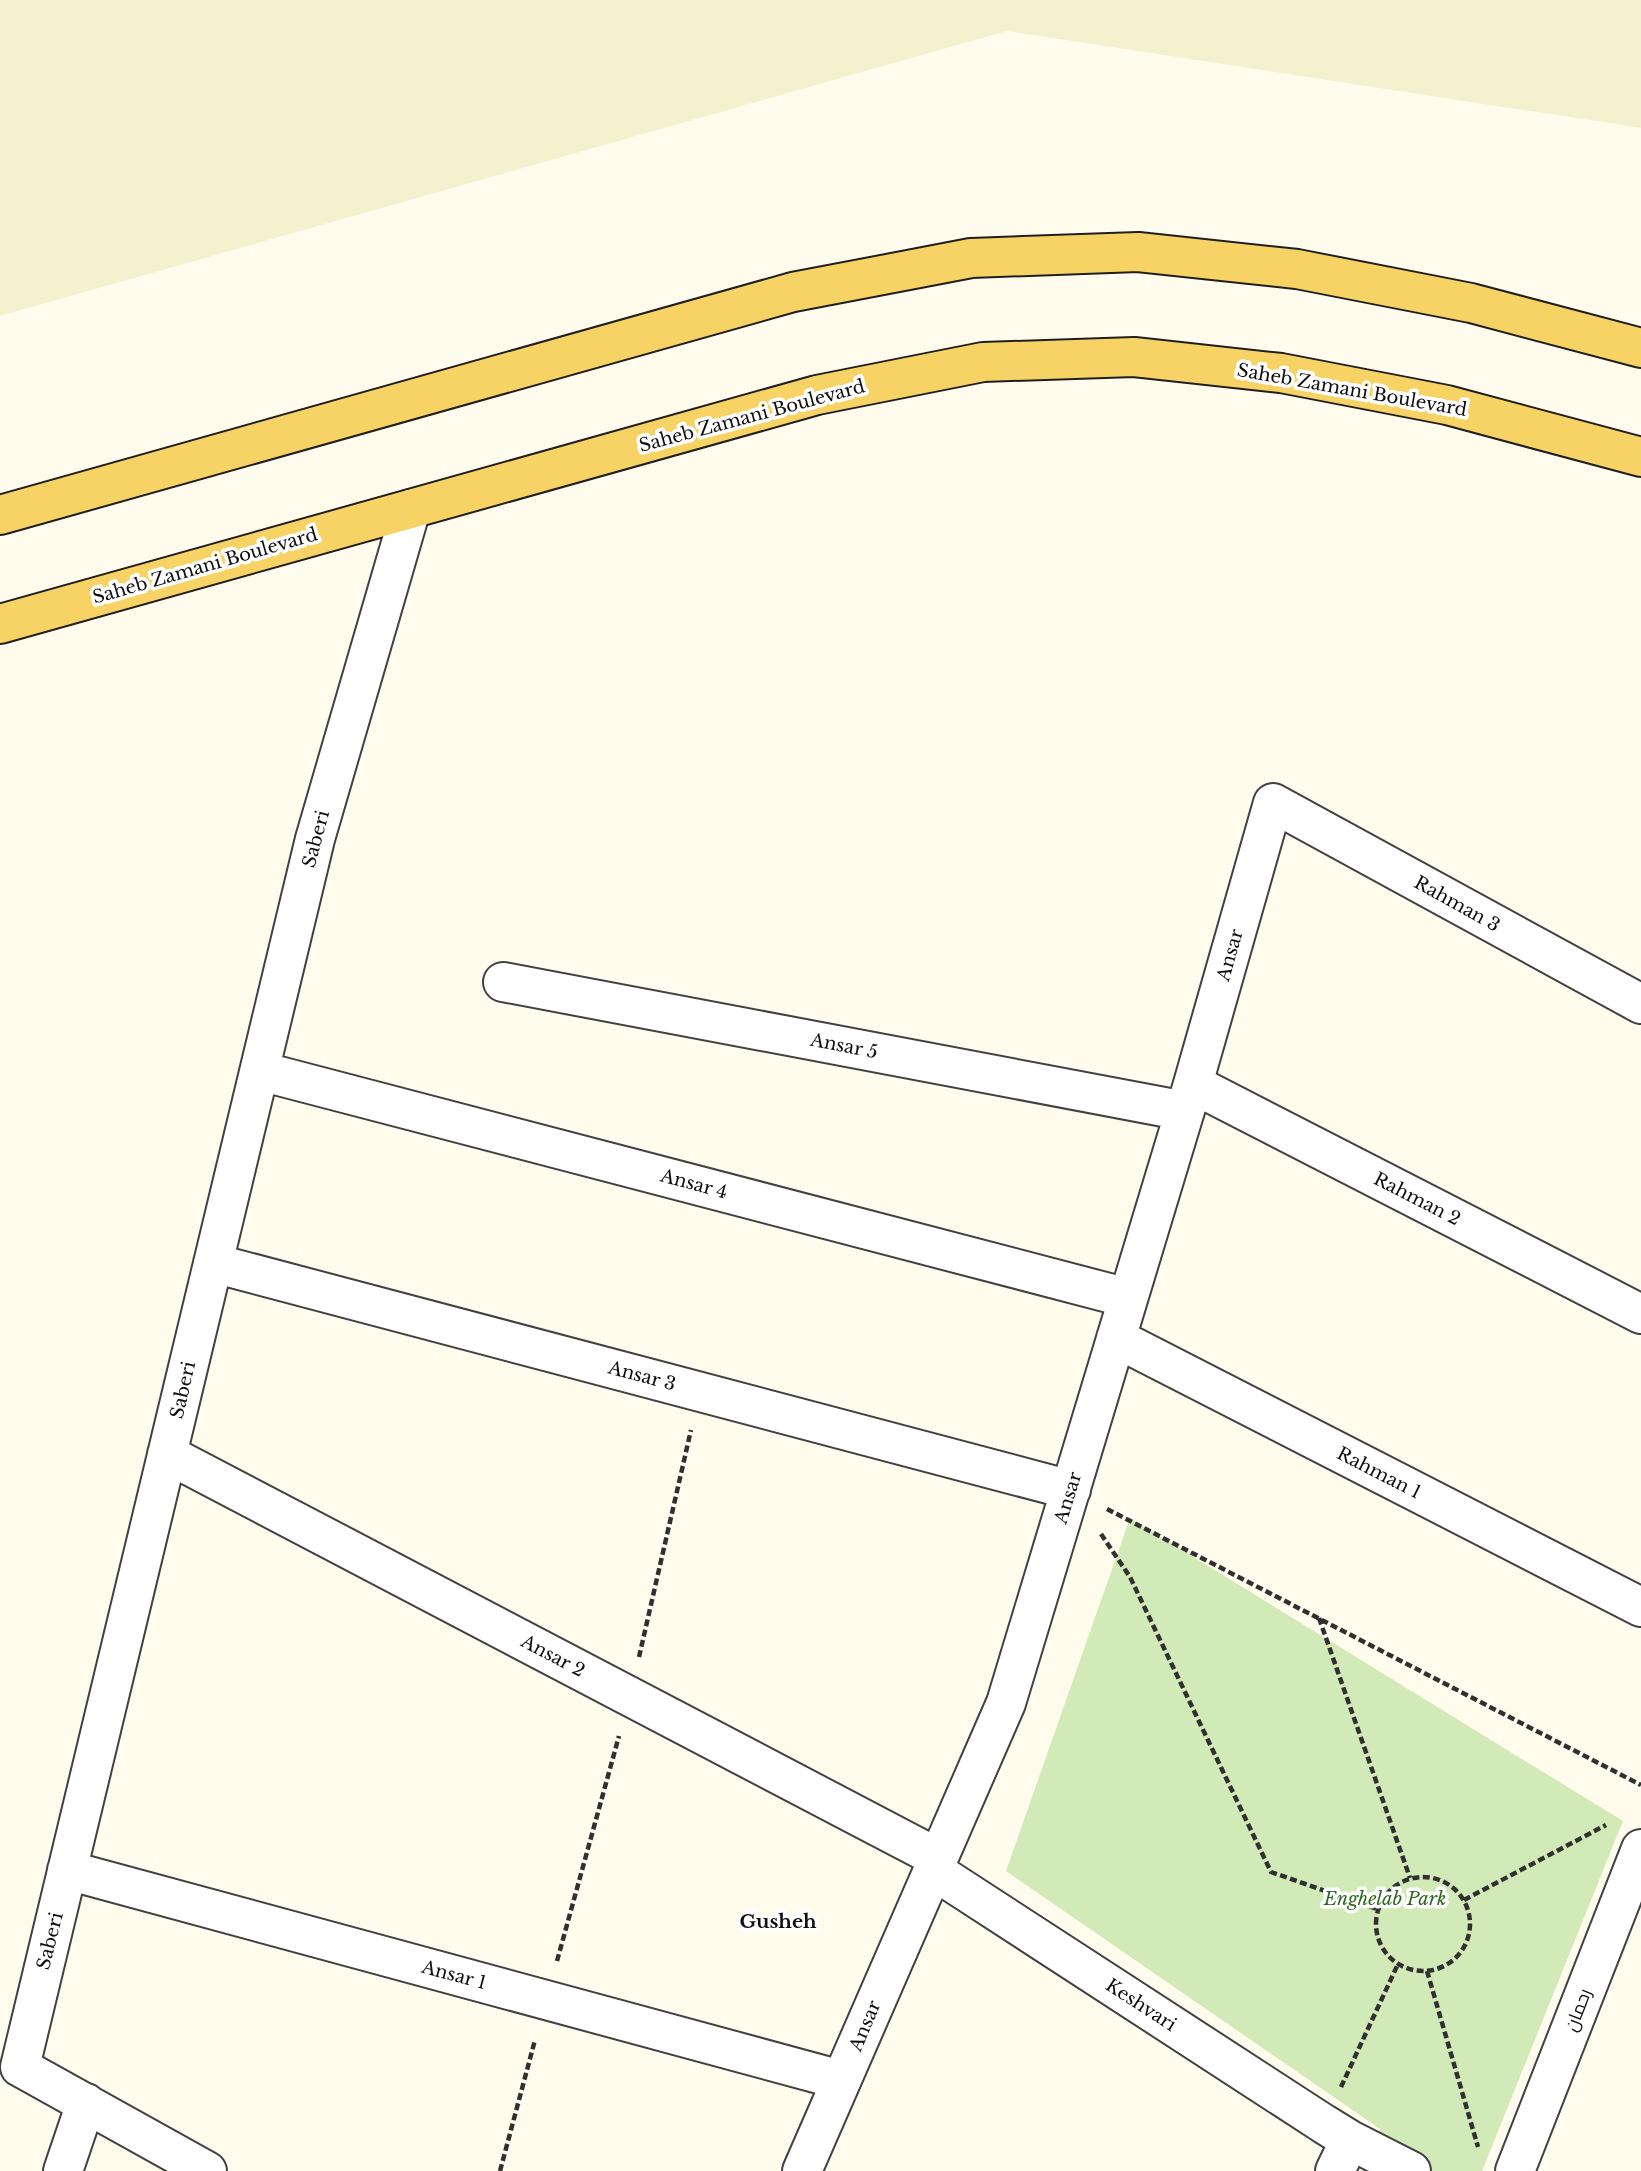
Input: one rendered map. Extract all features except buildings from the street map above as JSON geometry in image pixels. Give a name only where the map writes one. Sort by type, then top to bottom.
[{"type":"main road","points":[[0,515],[793,292],[971,258],[1138,251],[1297,269],[1471,303],[1641,348]]},
{"type":"main road","name":"Saheb Zamani Boulevard","points":[[0,624],[817,395],[983,362],[1134,357],[1281,373],[1447,405],[1641,457]]},
{"type":"street","name":"Saberi","points":[[207,2171],[20,2067],[316,839],[411,509]]},
{"type":"street","name":"Rahman 3","points":[[1273,803],[1641,1004]]},
{"type":"street","name":"Ansar","points":[[811,2167],[841,2080],[1006,1703],[1189,1097],[1273,803]]},
{"type":"street","name":"Ansar 5","points":[[503,982],[1189,1097]]},
{"type":"street","name":"Ansar 4","points":[[260,1071],[1128,1298]]},
{"type":"street","name":"Rahman 2","points":[[1189,1097],[1641,1314]]},
{"type":"street","name":"Ansar 3","points":[[213,1263],[1071,1490]]},
{"type":"street","name":"Rahman 1","points":[[1116,1338],[1641,1607]]},
{"type":"street","name":"Ansar 2","points":[[167,1454],[630,1697],[936,1864]]},
{"type":"street","name":"رحمان","points":[[1498,2164],[1641,1849]]},
{"type":"street","name":"Keshvari","points":[[936,1864],[1337,2145],[1411,2171]]},
{"type":"street","name":"Ansar 1","points":[[67,1870],[841,2080]]},
{"type":"street","points":[[63,2171],[86,2103]]},
{"type":"path","points":[[500,2171],[630,1697],[699,1391]]},
{"type":"path","points":[[1071,1490],[1641,1785]]},
{"type":"path","points":[[1071,1490],[1130,1577],[1271,1872],[1377,1909]]},
{"type":"path","points":[[1318,1618],[1410,1878]]},
{"type":"path","points":[[1464,1899],[1618,1819]]},
{"type":"path","points":[[1426,1876],[1441,1880],[1454,1888],[1464,1899],[1470,1914],[1470,1930],[1465,1945],[1456,1958],[1443,1967],[1427,1971],[1412,1970],[1398,1964],[1386,1954],[1378,1940],[1375,1924],[1377,1909],[1385,1895],[1396,1884],[1410,1878],[1426,1876]]},
{"type":"path","points":[[1337,2145],[1398,1964]]},
{"type":"path","points":[[1427,1971],[1498,2164]]},
{"type":"shaded area","points":[[0,0],[1641,0],[1641,128],[1007,31],[0,316]]},
{"type":"green space","name":"Enghelab Park","points":[[1130,1518],[1623,1821],[1482,2171],[1362,2171],[1380,2129],[1006,1871]]},
{"type":"district","name":"Gusheh","points":[[778,1921]]}]
